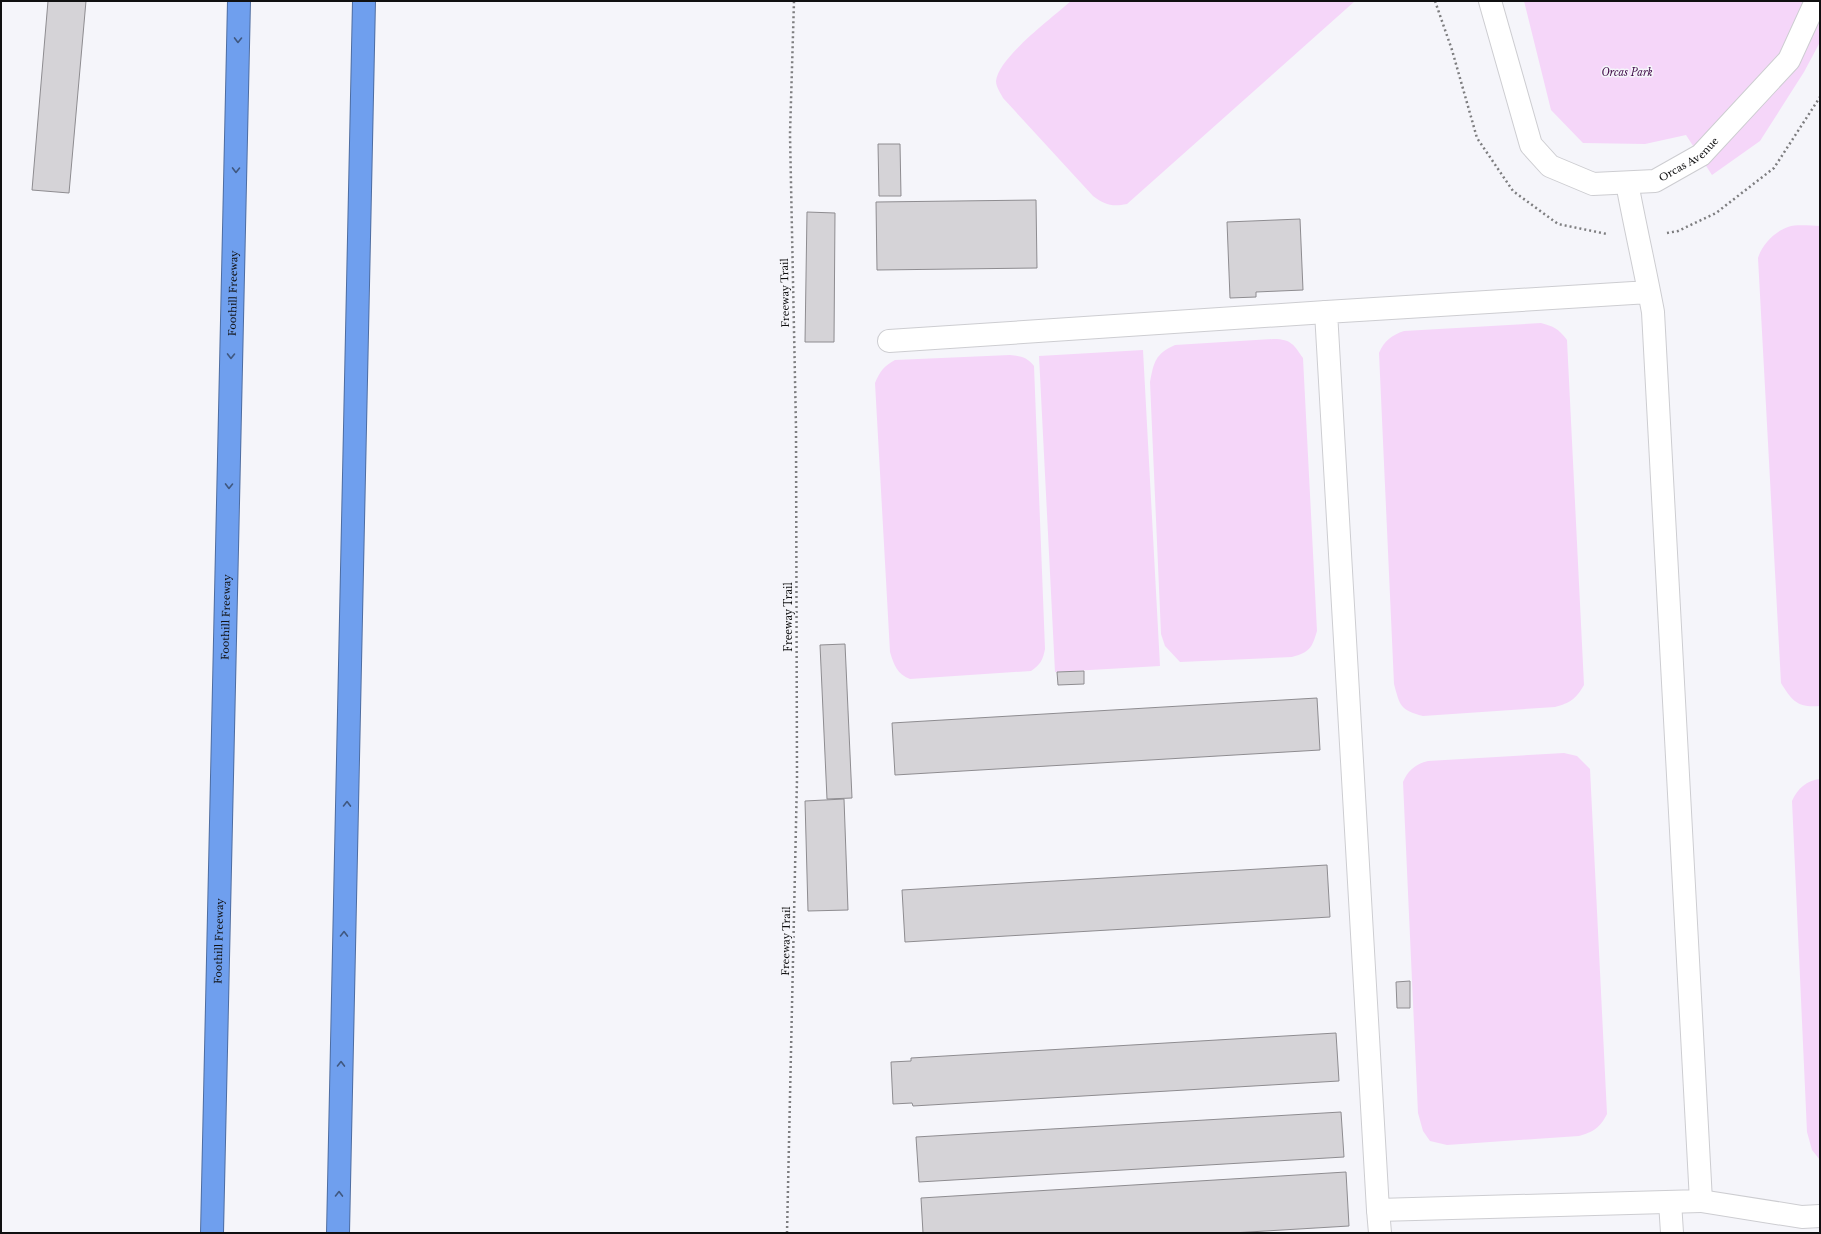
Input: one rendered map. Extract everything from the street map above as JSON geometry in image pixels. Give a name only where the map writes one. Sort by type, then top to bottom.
[{"type":"highway","name":"Foothill Freeway","points":[[212,1233],[239,1]]},
{"type":"highway","points":[[338,1233],[364,1]]},
{"type":"street","name":"Orcas Avenue","points":[[1490,1],[1531,145],[1550,166],[1594,184],[1655,181],[1701,155],[1789,60],[1816,1]]},
{"type":"street","points":[[1627,182],[1637,240],[1653,312],[1701,1201]]},
{"type":"street","points":[[889,341],[1649,292]]},
{"type":"street","points":[[1326,312],[1380,1233]]},
{"type":"street","points":[[1378,1210],[1701,1201],[1802,1217],[1820,1216]]},
{"type":"street","points":[[1670,1202],[1672,1233]]},
{"type":"path","name":"Freeway Trail","points":[[787,1233],[797,779],[796,428],[790,134],[794,1]]},
{"type":"green space","points":[[1071,1],[1355,1],[1127,204],[1113,205],[1105,203],[1093,196],[1003,98],[996,83],[999,71],[1016,50],[1040,27]]},
{"type":"green space","name":"Orcas Park","points":[[1524,1],[1820,1],[1820,42],[1804,72],[1760,141],[1712,175],[1686,135],[1645,144],[1583,143],[1551,110]]},
{"type":"green space","points":[[1804,225],[1820,226],[1820,706],[1806,706],[1792,699],[1781,683],[1758,258],[1762,248],[1773,236],[1783,229]]},
{"type":"green space","points":[[1541,323],[1556,328],[1567,340],[1584,685],[1572,700],[1555,707],[1423,716],[1415,714],[1402,706],[1394,684],[1379,353],[1383,345],[1389,339],[1404,331]]},
{"type":"green space","points":[[1274,339],[1284,340],[1292,344],[1303,358],[1317,631],[1314,642],[1307,651],[1292,657],[1180,662],[1165,646],[1161,634],[1150,382],[1154,364],[1159,355],[1175,345]]},
{"type":"green space","points":[[1143,350],[1160,666],[1055,672],[1039,356]]},
{"type":"green space","points":[[1010,355],[1024,358],[1034,366],[1045,649],[1043,656],[1037,667],[1031,671],[910,679],[899,672],[890,652],[875,383],[883,369],[895,360]]},
{"type":"green space","points":[[1564,753],[1577,756],[1590,769],[1607,1114],[1602,1123],[1596,1129],[1579,1136],[1447,1145],[1430,1141],[1423,1131],[1418,1113],[1403,782],[1407,774],[1413,768],[1428,761]]},
{"type":"green space","points":[[1820,779],[1820,1160],[1812,1150],[1807,1132],[1792,801],[1803,786],[1811,781]]},
{"type":"building","points":[[48,1],[86,1],[69,193],[32,190]]},
{"type":"building","points":[[878,144],[900,144],[901,196],[879,196]]},
{"type":"building","points":[[1036,200],[1037,268],[877,270],[876,202]]},
{"type":"building","points":[[807,212],[835,213],[834,342],[805,342]]},
{"type":"building","points":[[1300,219],[1303,290],[1256,292],[1256,297],[1230,298],[1227,222]]},
{"type":"building","points":[[845,644],[852,798],[827,799],[820,645]]},
{"type":"building","points":[[1084,671],[1084,684],[1058,685],[1057,672]]},
{"type":"building","points":[[1317,698],[1320,750],[895,775],[892,723]]},
{"type":"building","points":[[844,799],[848,910],[808,911],[805,801]]},
{"type":"building","points":[[1327,865],[1330,917],[905,942],[902,890]]},
{"type":"building","points":[[1410,981],[1410,1008],[1397,1008],[1396,982]]},
{"type":"building","points":[[1336,1033],[1339,1081],[913,1106],[912,1103],[893,1104],[891,1062],[911,1061],[911,1058]]},
{"type":"building","points":[[1341,1112],[1344,1157],[919,1182],[916,1137]]},
{"type":"building","points":[[1346,1172],[1349,1226],[1232,1233],[923,1233],[921,1198]]}]
